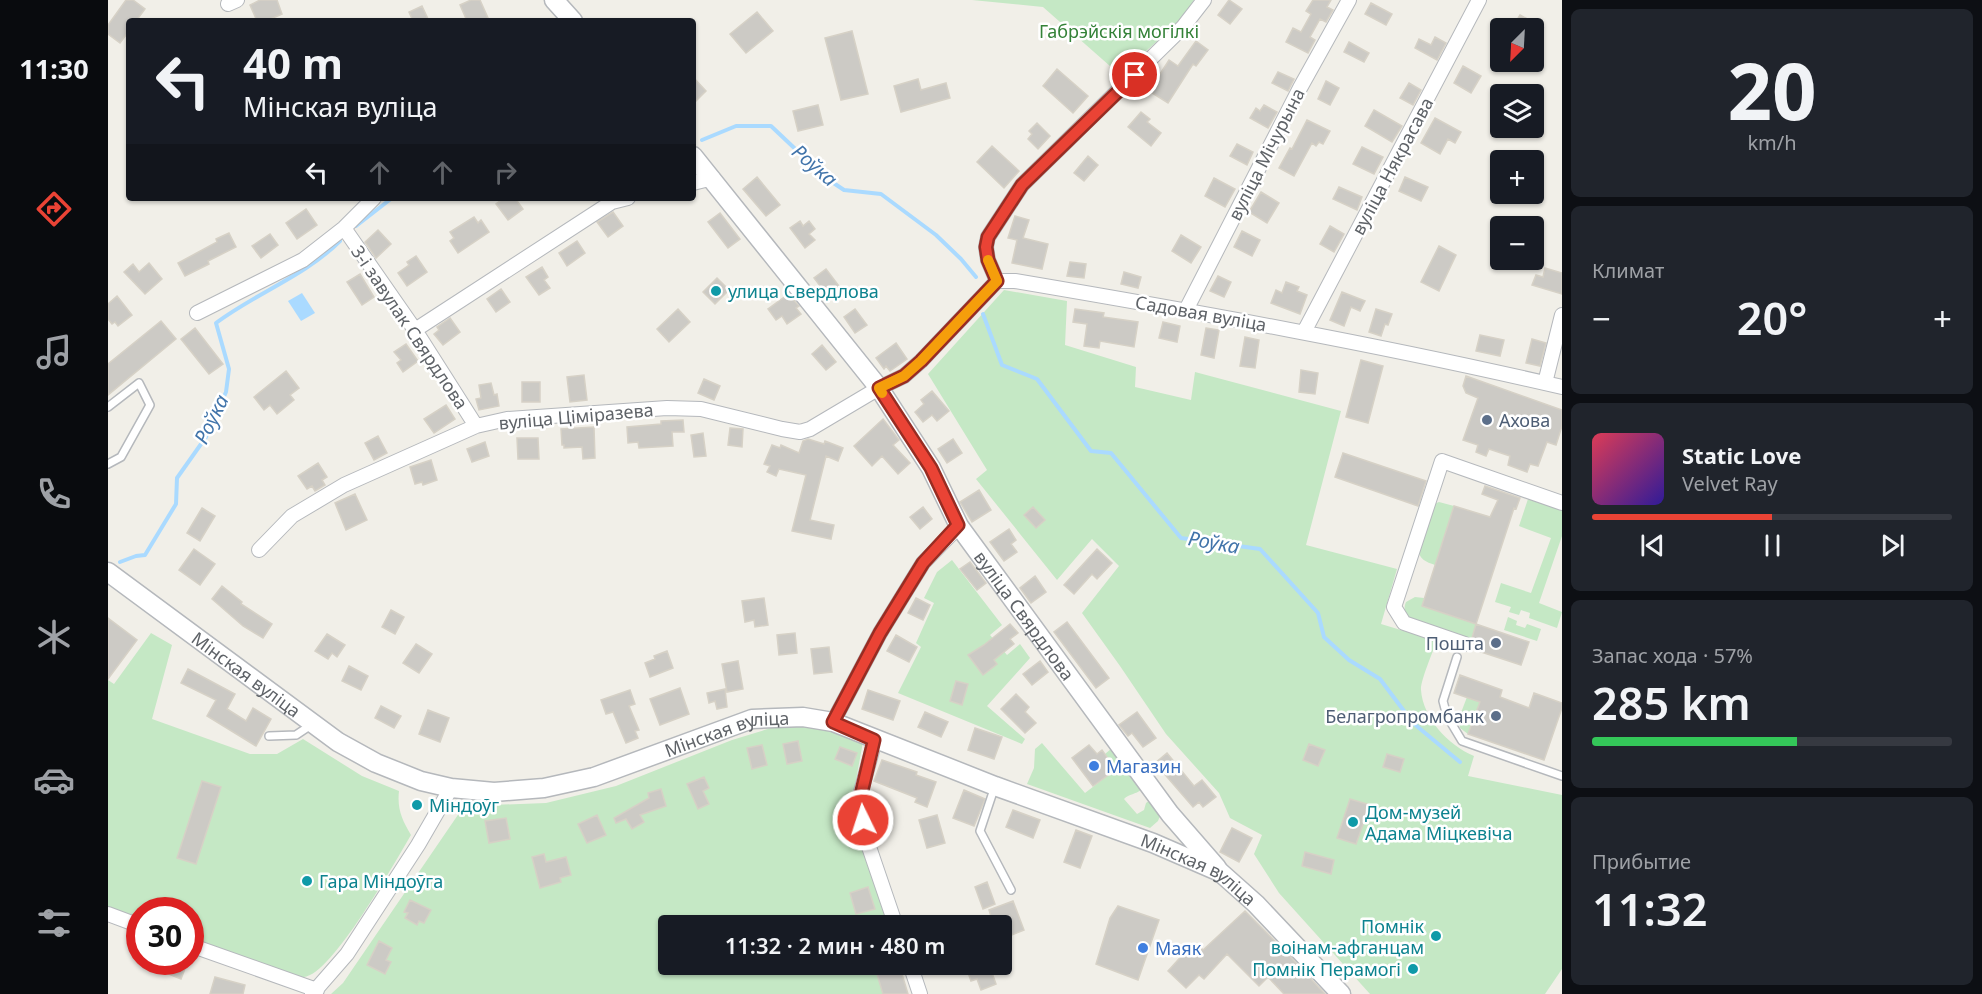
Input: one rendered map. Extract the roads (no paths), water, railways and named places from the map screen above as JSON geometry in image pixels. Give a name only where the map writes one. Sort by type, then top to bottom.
[{"type":"street","points":[[554,0],[570,18]]},
{"type":"street","points":[[879,388],[904,376],[921,361],[997,281],[988,260],[986,247],[988,237],[1022,185],[1183,27],[1204,0]]},
{"type":"street","name":"вуліца Мічурына","points":[[1186,310],[1300,88],[1349,0]]},
{"type":"street","name":"вуліца Някрасава","points":[[1304,332],[1479,0]]},
{"type":"street","name":"вуліца Свярдлова","points":[[696,159],[879,388],[931,468],[958,525],[1170,813],[1220,872]]},
{"type":"street","points":[[696,182],[713,178]]},
{"type":"street","points":[[196,313],[303,260],[344,228],[371,201]]},
{"type":"street","points":[[415,330],[616,201]]},
{"type":"street","name":"3-і завулак Свярдлова","points":[[344,228],[415,330],[476,426]]},
{"type":"street","name":"Садовая вуліца","points":[[997,281],[1015,281],[1304,332],[1562,387]]},
{"type":"street","points":[[1545,383],[1562,315]]},
{"type":"street","name":"вуліца Ціміразева","points":[[259,550],[292,516],[344,485],[476,426],[507,419],[700,408],[800,432],[810,429],[879,388]]},
{"type":"street","points":[[1465,644],[1404,623],[1394,608],[1442,461],[1562,503]]},
{"type":"street","points":[[833,722],[880,633],[923,563],[958,525]]},
{"type":"street","name":"Мінская вуліца","points":[[108,572],[338,742],[376,763],[421,781],[451,788],[494,792],[544,788],[594,777],[752,719],[803,717],[833,722],[994,786],[1153,843],[1220,872],[1256,904],[1341,994]]},
{"type":"street","points":[[874,740],[860,799],[867,841],[892,915]]},
{"type":"street","points":[[204,950],[314,992],[347,954],[418,845],[451,788]]},
{"type":"street","points":[[1153,843],[1168,833],[1170,813]]},
{"type":"street","points":[[108,914],[126,921]]},
{"type":"street","points":[[913,975],[920,994]]},
{"type":"lane","points":[[108,407],[139,383],[150,405],[121,457],[108,464]]},
{"type":"lane","points":[[1457,657],[1443,701],[1447,716],[1462,741],[1562,776]]},
{"type":"lane","points":[[269,736],[296,735],[313,724]]},
{"type":"lane","points":[[994,786],[980,831],[1011,890]]},
{"type":"water","points":[[302,293],[315,313],[301,321],[288,301]]},
{"type":"waterway","name":"Роўка","points":[[702,140],[736,126],[771,126],[826,178],[844,190],[881,194],[936,235],[976,277]]},
{"type":"waterway","name":"Роўка","points":[[356,226],[388,201]]},
{"type":"waterway","name":"Роўка","points":[[120,562],[145,555],[176,504],[177,478],[206,437],[226,392],[229,369],[216,323],[296,274],[340,241]]},
{"type":"waterway","name":"Роўка","points":[[983,314],[1002,365],[1037,379],[1091,451],[1111,453],[1181,538],[1260,549],[1318,613],[1324,637],[1349,660],[1380,679],[1413,723],[1460,762]]},
{"type":"place","name":"улица Свердлова","points":[[716,291]]},
{"type":"place","name":"Ахова","points":[[1487,420]]},
{"type":"place","name":"Пошта","points":[[1496,643]]},
{"type":"place","name":"Белагропромбанк","points":[[1496,716]]},
{"type":"place","name":"Магазин","points":[[1094,766]]},
{"type":"place","name":"Міндоўг","points":[[417,805]]},
{"type":"place","name":"Дом-музей Адама Міцкевіча","points":[[1353,822]]},
{"type":"place","name":"Гара Міндоўга","points":[[307,881]]},
{"type":"place","name":"Помнік воінам-афганцам","points":[[1436,936]]},
{"type":"place","name":"Маяк","points":[[1143,948]]},
{"type":"place","name":"Помнік Перамогі","points":[[1413,969]]},
{"type":"park label","name":"Габрэйскія могілкі","points":[[1119,31]]}]
